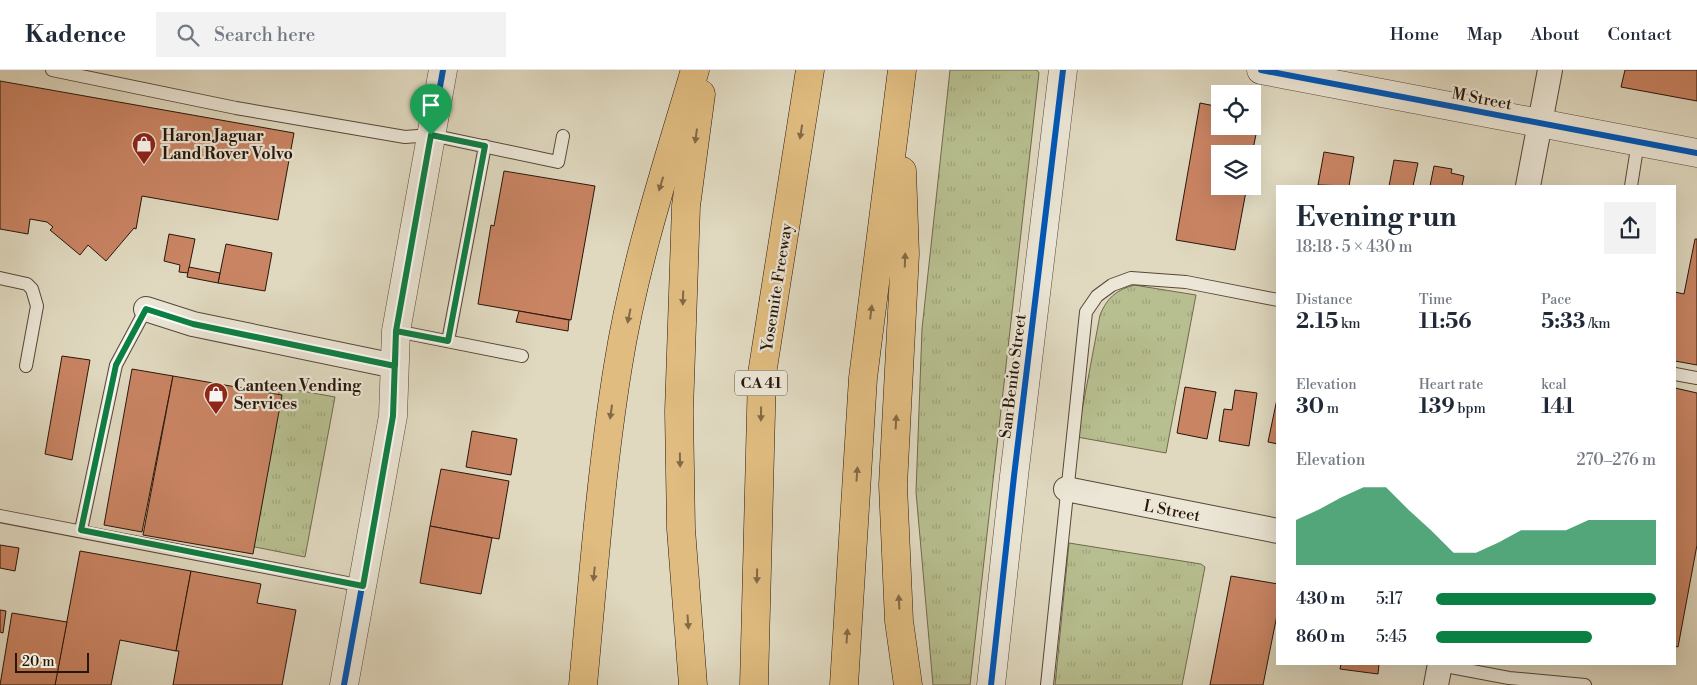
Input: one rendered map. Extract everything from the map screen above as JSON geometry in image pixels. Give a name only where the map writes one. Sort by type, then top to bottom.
[{"type":"highway","points":[[583,685],[608,432],[618,364],[646,234],[695,70]]},
{"type":"highway","points":[[693,685],[681,529],[679,412],[686,206],[700,106],[702,70]]},
{"type":"highway","name":"Yosemite Freeway","points":[[754,685],[762,374],[809,77]]},
{"type":"highway","points":[[844,685],[863,378],[900,81]]},
{"type":"highway","points":[[900,81],[905,254],[893,485],[900,620],[908,685]]},
{"type":"street","points":[[344,685],[393,416],[396,331],[443,70]]},
{"type":"street","name":"San Benito Street","points":[[991,685],[1015,466],[1063,70]]},
{"type":"street","name":"M Street","points":[[1261,70],[1697,153]]},
{"type":"street","points":[[1528,185],[1550,70]]},
{"type":"street","points":[[146,309],[193,324],[395,366]]},
{"type":"street","name":"L Street","points":[[1066,489],[1276,531]]},
{"type":"lane","points":[[52,70],[236,108],[405,137],[431,135],[558,162],[563,136]]},
{"type":"lane","points":[[1631,185],[1638,142]]},
{"type":"lane","points":[[448,341],[485,146]]},
{"type":"lane","points":[[0,278],[27,284],[36,297],[37,306],[26,366]]},
{"type":"lane","points":[[1047,685],[1086,312],[1097,296],[1112,285],[1130,278],[1186,282],[1276,300]]},
{"type":"lane","points":[[81,530],[116,365],[146,309]]},
{"type":"lane","points":[[396,331],[522,356]]},
{"type":"lane","points":[[1676,374],[1697,378]]},
{"type":"lane","points":[[0,516],[81,530],[363,586]]},
{"type":"lane","points":[[1439,671],[1562,681],[1586,685]]},
{"type":"green space","points":[[950,70],[1037,70],[1039,73],[970,685],[933,685],[916,492],[922,329]]},
{"type":"green space","points":[[1134,285],[1196,295],[1166,453],[1077,437],[1100,315],[1113,296],[1122,289]]},
{"type":"green space","points":[[280,387],[335,397],[305,557],[250,546]]},
{"type":"green space","points":[[1069,543],[1201,564],[1205,567],[1182,685],[1055,685]]},
{"type":"building","points":[[1625,70],[1697,70],[1697,101],[1621,87]]},
{"type":"building","name":"Haron Jaguar Land Rover Volvo","points":[[0,81],[294,133],[278,220],[142,196],[136,229],[134,228],[106,261],[88,245],[80,255],[50,230],[53,227],[47,222],[30,219],[28,234],[0,229]]},
{"type":"building","points":[[1200,103],[1211,105],[1211,135],[1256,135],[1254,145],[1211,145],[1211,195],[1245,195],[1235,250],[1176,240]]},
{"type":"building","points":[[1324,152],[1354,157],[1349,185],[1318,185]]},
{"type":"building","points":[[1394,160],[1418,163],[1413,185],[1389,185]]},
{"type":"building","points":[[1434,166],[1452,169],[1451,173],[1464,176],[1462,185],[1430,185]]},
{"type":"building","points":[[504,171],[595,186],[571,320],[478,304],[491,225],[494,226]]},
{"type":"building","points":[[169,234],[195,239],[188,273],[179,272],[180,265],[164,261]]},
{"type":"building","points":[[1695,239],[1697,239],[1697,365],[1676,361],[1676,292],[1684,294]]},
{"type":"building","points":[[226,244],[272,253],[265,291],[218,283]]},
{"type":"building","points":[[189,267],[220,273],[218,283],[187,277]]},
{"type":"building","points":[[519,311],[569,320],[568,331],[516,322]]},
{"type":"building","points":[[62,356],[90,360],[72,460],[45,454]]},
{"type":"building","points":[[132,369],[173,376],[142,532],[104,525]]},
{"type":"building","points":[[173,376],[282,395],[253,554],[143,535]]},
{"type":"building","points":[[1185,387],[1216,392],[1207,439],[1177,433]]},
{"type":"building","points":[[1676,388],[1697,393],[1697,545],[1678,647],[1676,646]]},
{"type":"building","points":[[1235,390],[1257,393],[1249,446],[1219,441],[1224,409],[1232,410]]},
{"type":"building","points":[[1276,404],[1276,444],[1268,442]]},
{"type":"building","points":[[472,431],[517,439],[511,475],[466,467]]},
{"type":"building","points":[[441,469],[509,481],[499,539],[430,526]]},
{"type":"building","points":[[430,526],[492,538],[481,594],[420,583]]},
{"type":"building","points":[[0,545],[19,548],[15,571],[0,568]]},
{"type":"building","points":[[80,551],[191,571],[176,651],[120,640],[111,685],[55,685]]},
{"type":"building","points":[[191,571],[261,584],[257,603],[296,610],[282,685],[173,685],[179,651],[176,651]]},
{"type":"building","points":[[1231,576],[1276,584],[1276,620],[1263,685],[1210,685]]},
{"type":"building","points":[[0,610],[6,611],[3,633],[0,632]]},
{"type":"building","points":[[12,613],[67,622],[55,685],[0,685]]},
{"type":"building","points":[[1341,665],[1379,665],[1378,674],[1340,669]]},
{"type":"cycle path","points":[[344,685],[393,416],[396,331],[443,70]]},
{"type":"cycle path","points":[[991,685],[1063,70]]},
{"type":"cycle path","points":[[1261,70],[1697,153]]},
{"type":"place","name":"Haron Jaguar Land Rover Volvo","points":[[144,165]]},
{"type":"place","name":"Canteen Vending Services","points":[[216,415]]},
{"type":"route","points":[[431,135],[396,331],[395,366],[193,324],[146,309],[116,365],[81,530],[363,586],[393,416],[396,331],[448,341],[485,146],[431,135]]}]
